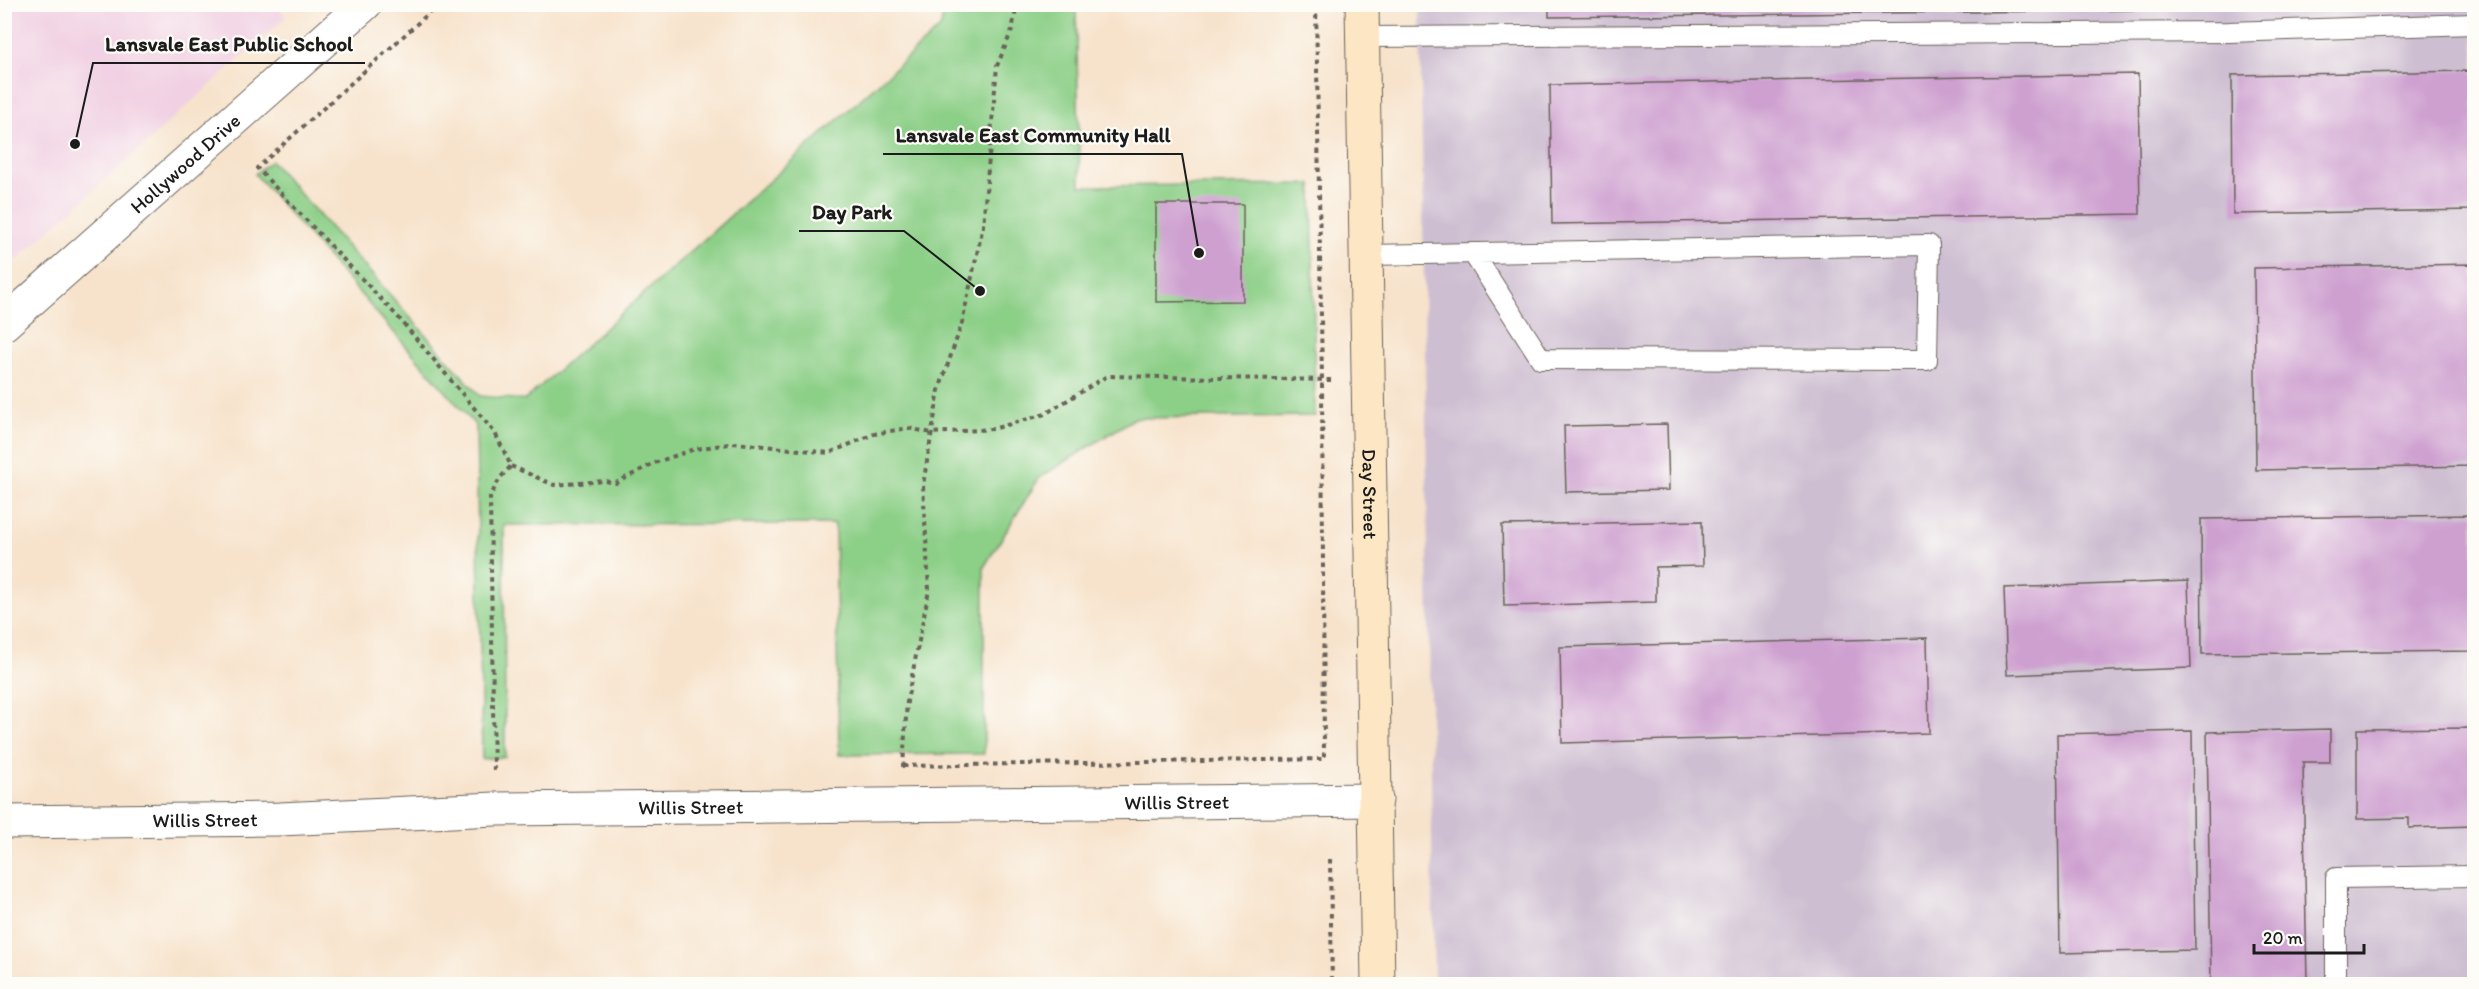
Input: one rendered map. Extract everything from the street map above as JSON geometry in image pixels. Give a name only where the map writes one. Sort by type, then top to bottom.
[{"type":"street","name":"Hollywood Drive","points":[[4,324],[365,4]]},
{"type":"street","name":"Day Street","points":[[1362,4],[1378,984]]},
{"type":"street","name":"Willis Street","points":[[4,822],[280,819],[495,809],[1376,800]]},
{"type":"lane","points":[[1363,37],[2217,32],[2475,24]]},
{"type":"lane","points":[[1366,255],[1473,253],[1929,245],[1927,360],[1541,359],[1473,253]]},
{"type":"lane","points":[[2336,984],[2336,878],[2475,876]]},
{"type":"path","points":[[439,4],[257,168],[398,317],[495,433],[511,466],[554,485],[605,481],[616,483],[654,463],[695,449],[736,443],[829,453],[874,434],[908,428],[932,434],[993,429],[1045,414],[1107,376],[1369,381]]},
{"type":"path","points":[[900,805],[907,701],[929,590],[923,485],[939,390],[962,323],[983,226],[997,66],[1012,30],[1017,4]]},
{"type":"path","points":[[903,766],[1324,759],[1322,380],[1316,4]]},
{"type":"path","points":[[495,809],[490,497],[500,478],[511,466]]},
{"type":"path","points":[[1330,859],[1332,984]]},
{"type":"shaded area","points":[[5,4],[275,4],[286,17],[5,270]]},
{"type":"shaded area","points":[[1420,5],[2474,5],[2474,984],[1434,984]]},
{"type":"green space","points":[[944,5],[1076,5],[1080,186],[1312,184],[1315,416],[1135,418],[1039,478],[984,567],[984,754],[839,755],[835,524],[504,525],[505,757],[482,759],[476,426],[255,174],[271,161],[480,396],[525,400],[941,27]]},
{"type":"building","points":[[1549,5],[2137,5],[2137,10],[1549,17]]},
{"type":"building","points":[[2474,71],[2474,210],[2233,214],[2232,75]]},
{"type":"building","points":[[2138,74],[2140,214],[1552,224],[1550,85]]},
{"type":"building","points":[[1156,204],[1243,204],[1243,301],[1156,302]]},
{"type":"building","points":[[2474,264],[2474,466],[2256,470],[2254,268]]},
{"type":"building","points":[[1667,424],[1669,490],[1566,492],[1564,426]]},
{"type":"building","points":[[2474,515],[2474,651],[2202,654],[2201,519]]},
{"type":"building","points":[[1702,521],[1703,566],[1656,567],[1656,602],[1504,606],[1502,525]]},
{"type":"building","points":[[2188,581],[2191,668],[2007,675],[2004,588]]},
{"type":"building","points":[[1927,638],[1929,733],[1562,743],[1560,647]]},
{"type":"building","points":[[2474,728],[2474,826],[2409,828],[2409,818],[2357,819],[2357,729]]},
{"type":"building","points":[[2330,729],[2330,762],[2303,762],[2307,984],[2211,984],[2207,732]]},
{"type":"building","points":[[2192,731],[2195,950],[2060,953],[2057,734]]},
{"type":"place","name":"Lansvale East Public School","points":[[75,144]]},
{"type":"place","name":"Lansvale East Community Hall","points":[[1199,253]]},
{"type":"place","name":"Day Park","points":[[980,291]]}]
